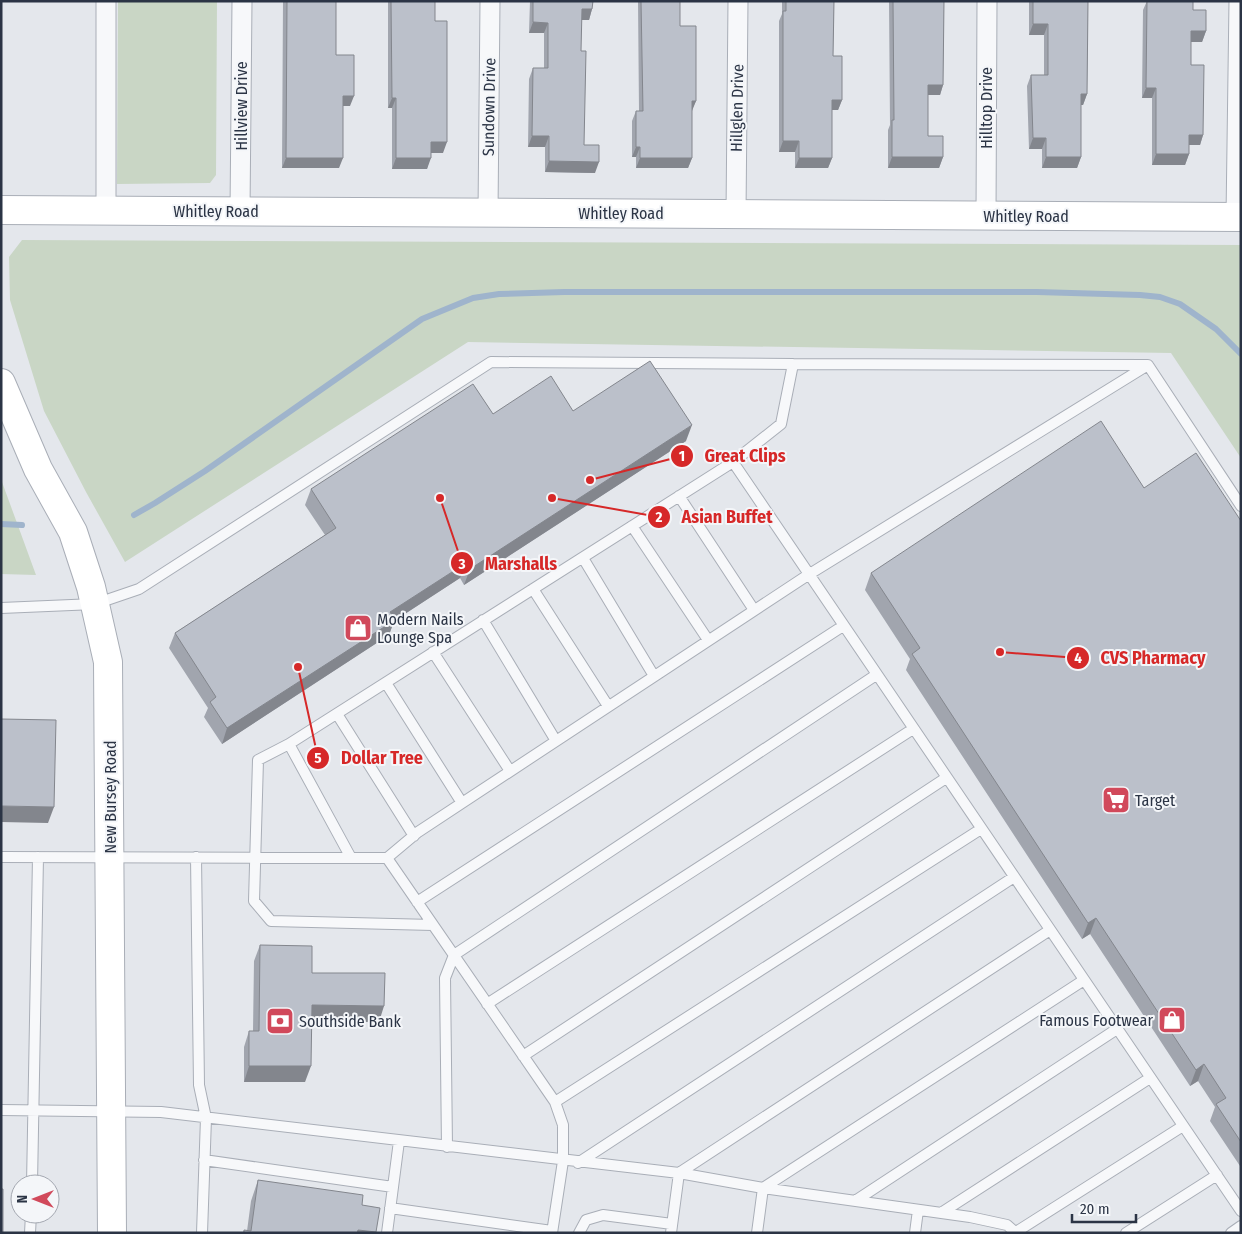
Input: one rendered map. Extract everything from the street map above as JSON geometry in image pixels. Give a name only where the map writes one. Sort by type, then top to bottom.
[{"type":"street","points":[[106,1],[106,210]]},
{"type":"street","name":"Hillview Drive","points":[[240,211],[242,1]]},
{"type":"street","name":"Sundown Drive","points":[[488,213],[490,1]]},
{"type":"street","name":"Hillglen Drive","points":[[736,214],[738,1]]},
{"type":"street","name":"Hilltop Drive","points":[[986,1],[986,215]]},
{"type":"street","points":[[1238,217],[1239,13]]},
{"type":"street","name":"Whitley Road","points":[[1,210],[1238,217]]},
{"type":"street","name":"New Bursey Road","points":[[4,396],[38,469],[72,532],[95,604],[108,662],[112,1233]]},
{"type":"lane","points":[[1,608],[95,604],[139,589],[491,362],[1148,365]]},
{"type":"lane","points":[[433,925],[271,921],[254,901],[258,760],[289,744],[337,714],[733,462],[781,424],[793,364]]},
{"type":"lane","points":[[1148,365],[1241,506]]},
{"type":"lane","points":[[1,857],[350,856],[387,858],[414,836],[462,803],[808,575],[1148,365]]},
{"type":"lane","points":[[733,462],[1241,1211]]},
{"type":"lane","points":[[679,496],[754,610]]},
{"type":"lane","points":[[632,526],[708,640]]},
{"type":"lane","points":[[583,558],[654,676]]},
{"type":"lane","points":[[533,589],[608,706]]},
{"type":"lane","points":[[483,620],[556,740]]},
{"type":"lane","points":[[417,902],[843,626]]},
{"type":"lane","points":[[434,652],[510,771]]},
{"type":"lane","points":[[447,1147],[445,978],[454,955],[876,675]]},
{"type":"lane","points":[[386,682],[462,803]]},
{"type":"lane","points":[[337,714],[414,836]]},
{"type":"lane","points":[[487,1004],[913,729]]},
{"type":"lane","points":[[289,744],[350,856]]},
{"type":"lane","points":[[523,1056],[946,778]]},
{"type":"lane","points":[[554,1102],[981,829]]},
{"type":"lane","points":[[196,856],[199,1085],[206,1118],[202,1233]]},
{"type":"lane","points":[[32,1174],[38,857]]},
{"type":"lane","points":[[387,858],[554,1102],[563,1125],[563,1161],[552,1232],[390,1208]]},
{"type":"lane","points":[[578,1163],[1014,877]]},
{"type":"lane","points":[[579,1233],[586,1220],[603,1215],[671,1229],[679,1174],[1050,930]]},
{"type":"lane","points":[[762,1188],[1084,980]]},
{"type":"lane","points":[[855,1201],[1117,1029]]},
{"type":"lane","points":[[941,1213],[1150,1078]]},
{"type":"lane","points":[[1,1110],[161,1112],[679,1174],[762,1188],[941,1213],[1007,1225],[1016,1233],[1183,1126]]},
{"type":"lane","points":[[387,1233],[399,1141]]},
{"type":"lane","points":[[204,1160],[393,1187]]},
{"type":"lane","points":[[1126,1233],[1217,1175]]},
{"type":"lane","points":[[757,1233],[762,1188]]},
{"type":"lane","points":[[915,1233],[918,1210]]},
{"type":"lane","points":[[1231,1233],[1241,1226]]},
{"type":"green space","points":[[118,1],[217,1],[216,175],[210,183],[117,184]]},
{"type":"green space","points":[[22,240],[1241,245],[1241,458],[1171,353],[468,342],[125,562],[44,411],[10,300],[9,257]]},
{"type":"green space","points":[[2,482],[36,575],[1,574]]},
{"type":"building","points":[[287,1],[336,1],[336,55],[354,55],[354,96],[343,96],[343,158],[286,158]]},
{"type":"building","points":[[391,1],[435,1],[435,21],[447,21],[447,142],[431,142],[431,158],[396,158],[396,98],[392,98]]},
{"type":"building","points":[[533,1],[593,1],[592,9],[582,9],[581,51],[586,51],[584,145],[599,145],[599,162],[549,161],[549,136],[532,136],[533,68],[548,68],[548,23],[533,22]]},
{"type":"building","points":[[641,1],[680,1],[680,26],[696,26],[696,101],[692,101],[692,158],[640,158],[640,147],[636,147],[636,111],[643,111]]},
{"type":"building","points":[[786,1],[834,1],[833,56],[842,56],[842,100],[832,100],[832,158],[799,158],[799,141],[783,141],[783,11],[786,11]]},
{"type":"building","points":[[893,1],[944,1],[943,85],[928,85],[928,136],[943,136],[943,157],[892,157],[892,120],[894,120]]},
{"type":"building","points":[[1033,1],[1088,1],[1087,94],[1081,94],[1081,157],[1046,157],[1046,138],[1033,138],[1031,75],[1048,75],[1048,24],[1033,24]]},
{"type":"building","points":[[1147,1],[1193,1],[1193,10],[1206,10],[1206,31],[1191,31],[1191,65],[1204,65],[1203,135],[1189,135],[1189,154],[1156,154],[1156,88],[1146,88]]},
{"type":"building","points":[[650,361],[692,425],[470,569],[466,563],[390,612],[395,620],[227,728],[210,702],[216,697],[175,633],[336,528],[311,489],[473,384],[493,414],[551,376],[573,411]]},
{"type":"building","name":"Target","points":[[1101,421],[1144,488],[1196,453],[1241,521],[1241,1142],[1216,1104],[1226,1098],[1204,1064],[1196,1070],[1096,918],[1088,923],[912,654],[920,648],[871,573]]},
{"type":"building","points":[[1,719],[56,720],[54,807],[1,806]]},
{"type":"building","name":"Southside Bank","points":[[260,945],[312,946],[312,973],[385,973],[384,1006],[312,1005],[311,1066],[249,1066],[249,1031],[259,1031]]},
{"type":"building","points":[[258,1180],[363,1195],[362,1205],[380,1208],[376,1232],[358,1230],[357,1233],[244,1233],[244,1230],[251,1231]]},
{"type":"building","points":[[1,1189],[3,1189],[3,1233],[1,1233]]},
{"type":"waterway","points":[[134,515],[205,471],[422,319],[473,298],[499,294],[564,292],[1037,292],[1140,295],[1160,297],[1180,304],[1216,329],[1241,354]]},
{"type":"waterway","points":[[1,524],[22,525]]},
{"type":"place","name":"Great Clips","points":[[590,480]]},
{"type":"place","name":"Marshalls","points":[[440,498]]},
{"type":"place","name":"Asian Buffet","points":[[552,498]]},
{"type":"place","name":"Modern Nails Lounge Spa","points":[[358,628]]},
{"type":"place","name":"CVS Pharmacy","points":[[1000,652]]},
{"type":"place","name":"Dollar Tree","points":[[298,667]]},
{"type":"place","name":"Target","points":[[1116,800]]},
{"type":"place","name":"Famous Footwear","points":[[1172,1020]]},
{"type":"place","name":"Southside Bank","points":[[280,1021]]}]
